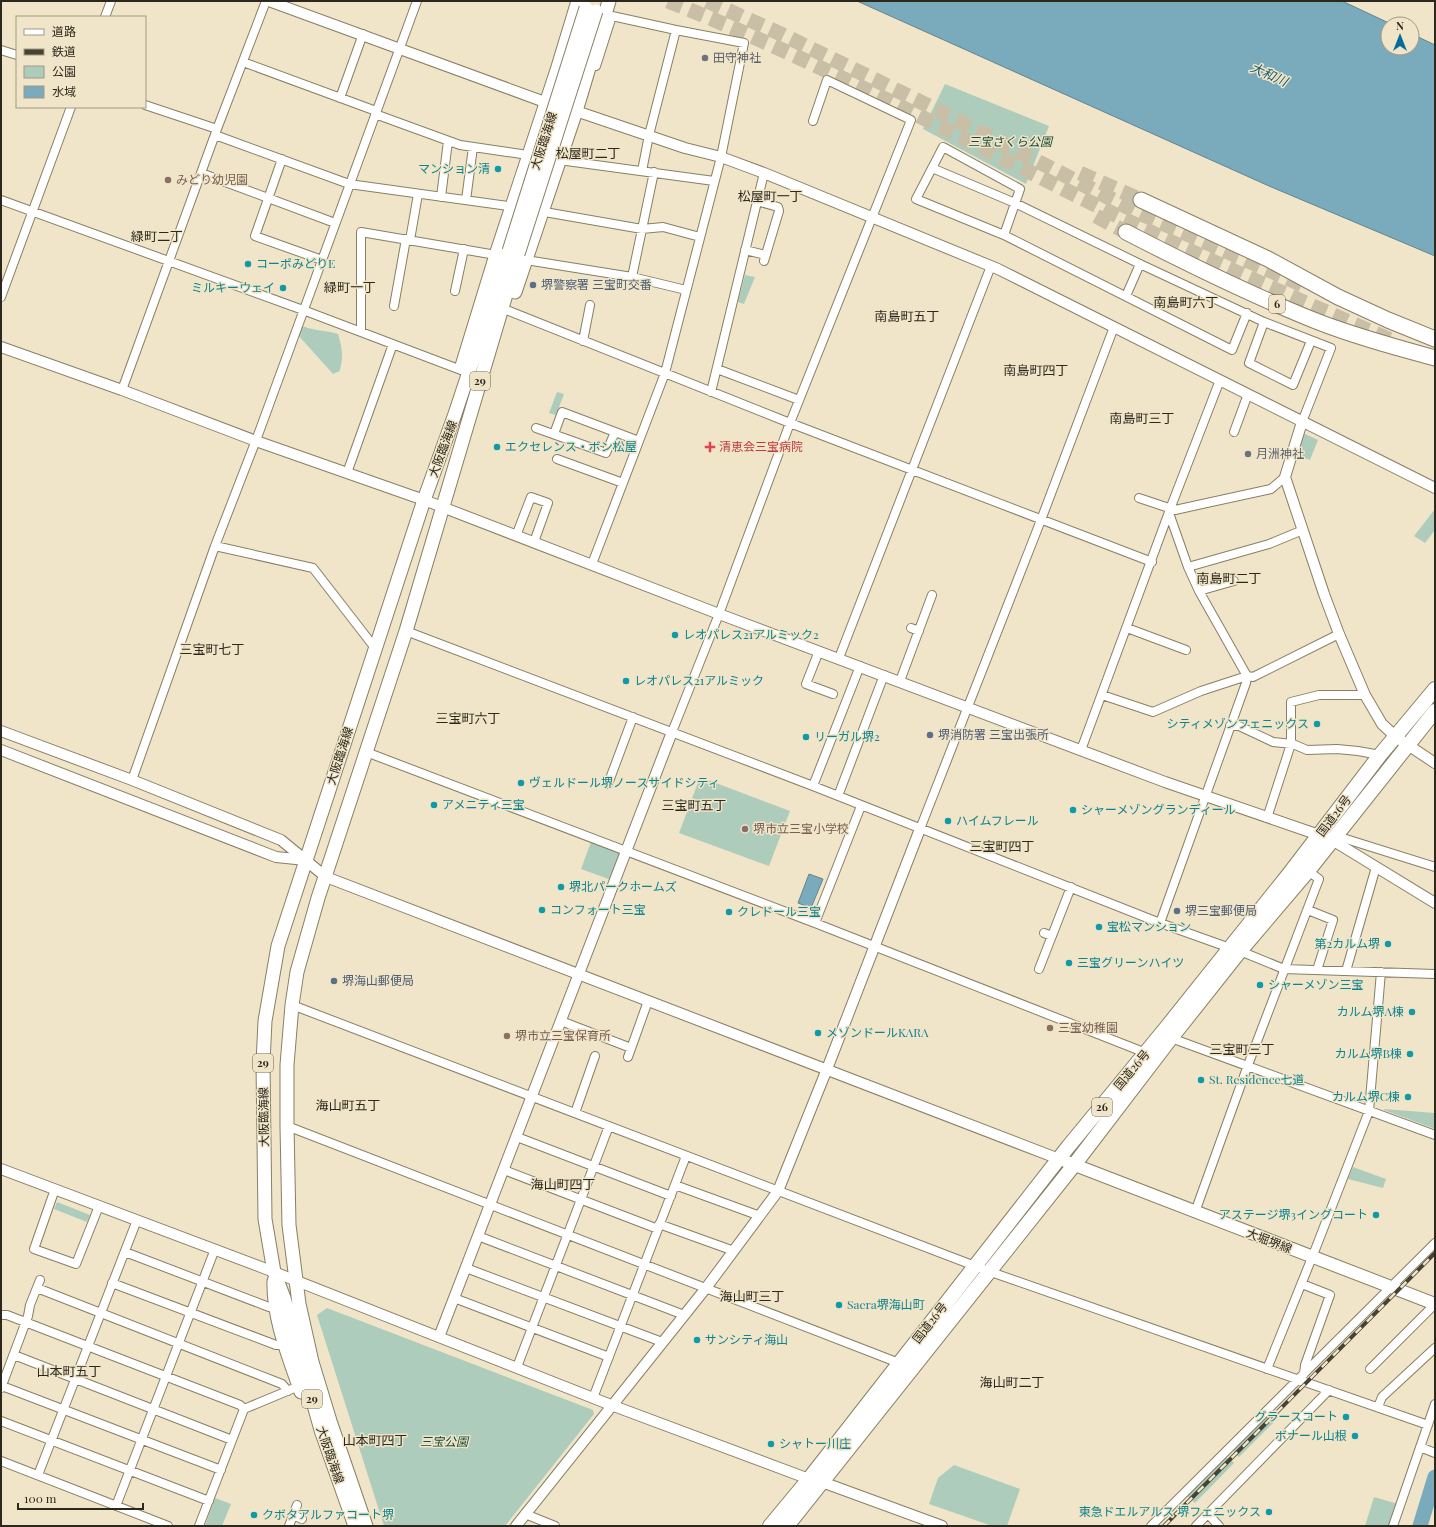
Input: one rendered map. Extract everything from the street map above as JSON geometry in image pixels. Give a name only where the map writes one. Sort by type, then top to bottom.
[{"type":"highway","points":[[1141,200],[1268,259],[1338,298],[1435,339]]},
{"type":"highway","name":"6","points":[[1126,232],[1253,294],[1317,322],[1377,342],[1435,358]]},
{"type":"highway","name":"国道26号","points":[[787,1526],[815,1481],[899,1363],[1060,1159],[1146,1053],[1235,950],[1308,871],[1326,837],[1380,755],[1435,689]]},
{"type":"highway","name":"国道26号","points":[[770,1526],[815,1481],[988,1271],[1074,1165],[1171,1038],[1235,950],[1326,837],[1408,745],[1435,711]]},
{"type":"main road","points":[[441,507],[472,433],[509,311],[518,255],[542,212],[559,160],[579,111],[597,40],[609,1]]},
{"type":"main road","name":"29","points":[[546,103],[571,22],[589,4]]},
{"type":"main road","name":"大阪臨海線","points":[[366,1526],[312,1362],[296,1280],[289,1225],[287,1126],[287,1065],[292,1005],[297,972],[326,877],[406,631],[441,507],[518,255],[589,4]]},
{"type":"main road","points":[[424,500],[496,255],[546,103]]},
{"type":"main road","name":"大阪臨海線","points":[[355,1526],[321,1430],[284,1298],[274,1272],[265,1219],[263,1063],[265,1021],[278,946],[375,648],[424,500],[518,255]]},
{"type":"main road","name":"大堀堺線","points":[[1060,1159],[1435,1304]]},
{"type":"main road","name":"29","points":[[274,1272],[276,1309],[294,1389],[345,1526]]},
{"type":"main road","name":"29","points":[[303,1320],[343,1432],[374,1526]]},
{"type":"street","points":[[105,16],[111,1]]},
{"type":"street","points":[[122,390],[168,261],[266,1]]},
{"type":"street","points":[[269,1],[546,103],[579,111],[685,148],[721,157],[764,173],[991,266],[1435,488]]},
{"type":"street","points":[[132,780],[215,546],[256,441],[417,1]]},
{"type":"street","points":[[579,111],[612,16],[744,43],[721,157],[665,373],[592,564]]},
{"type":"street","points":[[642,171],[649,135],[676,30]]},
{"type":"street","points":[[340,98],[362,34]]},
{"type":"street","points":[[1,50],[16,56]]},
{"type":"street","points":[[243,62],[460,145],[528,155]]},
{"type":"street","points":[[439,1337],[672,732],[719,614],[790,423],[911,120],[827,80],[813,121]]},
{"type":"street","points":[[146,106],[349,184],[512,207],[642,229],[663,227],[700,237]]},
{"type":"street","points":[[1,297],[71,108]]},
{"type":"street","points":[[441,197],[448,141]]},
{"type":"street","points":[[466,200],[472,147]]},
{"type":"street","points":[[1004,235],[1020,189],[942,147],[916,199],[1004,235],[1232,350],[1247,313]]},
{"type":"street","points":[[282,159],[255,236],[322,260]]},
{"type":"street","points":[[559,160],[714,181]]},
{"type":"street","points":[[932,168],[1016,203],[1140,264],[1264,322],[1331,348],[1302,422],[1285,477],[1271,489],[1170,511],[1139,498]]},
{"type":"street","points":[[632,277],[654,172]]},
{"type":"street","points":[[201,173],[335,223]]},
{"type":"street","points":[[711,392],[764,173]]},
{"type":"street","points":[[394,306],[418,194]]},
{"type":"street","points":[[1,200],[303,310],[461,370]]},
{"type":"street","points":[[745,250],[765,258],[778,211],[778,207],[757,201]]},
{"type":"street","points":[[361,332],[361,232],[496,255]]},
{"type":"street","points":[[455,290],[464,249]]},
{"type":"street","points":[[518,255],[632,277],[686,290]]},
{"type":"street","points":[[1126,296],[1140,264]]},
{"type":"street","points":[[839,658],[991,266]]},
{"type":"street","points":[[583,340],[590,305]]},
{"type":"street","points":[[509,311],[790,423],[1152,562]]},
{"type":"street","points":[[1264,322],[1249,363],[1293,385],[1311,341]]},
{"type":"street","points":[[516,1526],[611,1405],[706,1288],[778,1191],[1041,520],[1114,327]]},
{"type":"street","points":[[347,473],[393,344]]},
{"type":"street","points":[[1,347],[122,390],[256,441],[424,500],[719,614],[1205,797],[1326,837],[1346,839],[1435,867]]},
{"type":"street","points":[[717,369],[799,400]]},
{"type":"street","points":[[1081,750],[1220,380]]},
{"type":"street","points":[[1234,432],[1248,394]]},
{"type":"street","points":[[554,434],[562,412],[639,441]]},
{"type":"street","points":[[536,428],[606,453],[615,432]]},
{"type":"street","points":[[557,459],[623,483]]},
{"type":"street","points":[[1285,477],[1339,634],[1365,695],[1382,724],[1396,737],[1435,762]]},
{"type":"street","points":[[516,536],[531,497],[548,503],[534,542]]},
{"type":"street","points":[[1160,923],[1247,676],[1199,591],[1188,567],[1170,511]]},
{"type":"street","points":[[1188,567],[1268,544],[1303,530]]},
{"type":"street","points":[[215,546],[313,568],[375,648]]},
{"type":"street","points":[[1199,591],[1234,581]]},
{"type":"street","points":[[900,681],[915,630],[932,595]]},
{"type":"street","points":[[1127,628],[1186,650]]},
{"type":"street","points":[[406,631],[813,786],[1160,923],[1284,968],[1435,974]]},
{"type":"street","points":[[1102,695],[1153,712],[1201,691],[1247,676],[1252,677],[1339,634]]},
{"type":"street","points":[[819,651],[806,684],[833,694]]},
{"type":"street","points":[[813,786],[860,666]]},
{"type":"street","points":[[838,796],[884,675]]},
{"type":"street","points":[[1267,818],[1291,744],[1291,702],[1319,695],[1365,695]]},
{"type":"street","points":[[608,784],[633,717]]},
{"type":"street","points":[[1230,726],[1239,726],[1273,742],[1291,744],[1307,750],[1337,749],[1380,755]]},
{"type":"street","points":[[1,731],[132,780],[281,840],[326,877],[1060,1159]]},
{"type":"street","points":[[1,750],[276,857],[306,860]]},
{"type":"street","points":[[366,752],[815,923],[1146,1053]]},
{"type":"street","points":[[815,923],[861,806]]},
{"type":"street","points":[[1326,837],[1435,903]]},
{"type":"street","points":[[1346,971],[1376,868]]},
{"type":"street","points":[[1195,1212],[1284,968],[1319,879],[1308,871]]},
{"type":"street","points":[[1039,969],[1048,934],[1070,888]]},
{"type":"street","points":[[1308,910],[1333,920],[1317,970]]},
{"type":"street","points":[[1267,1369],[1302,1284],[1369,1111],[1381,972]]},
{"type":"street","points":[[628,1057],[648,1001]]},
{"type":"street","points":[[292,1005],[988,1271],[1267,1369],[1301,1377],[1329,1390],[1428,1425]]},
{"type":"street","points":[[561,1021],[631,1048]]},
{"type":"street","points":[[1171,1038],[1435,1134]]},
{"type":"street","points":[[575,1113],[595,1056]]},
{"type":"street","points":[[287,1126],[899,1363]]},
{"type":"street","points":[[517,1368],[609,1126]]},
{"type":"street","points":[[516,1136],[594,1165],[670,1196]]},
{"type":"street","points":[[593,1398],[686,1156]]},
{"type":"street","points":[[1,1169],[296,1280],[611,1405],[815,1481],[942,1526]]},
{"type":"street","points":[[504,1170],[581,1200],[734,1251]]},
{"type":"street","points":[[675,1185],[760,1216]]},
{"type":"street","points":[[56,1189],[34,1248],[48,1254],[76,1264],[99,1206]]},
{"type":"street","points":[[38,1475],[137,1220]]},
{"type":"street","points":[[478,1236],[684,1315]]},
{"type":"street","points":[[1151,1526],[1392,1288],[1435,1243]]},
{"type":"street","points":[[116,1506],[215,1250]]},
{"type":"street","points":[[124,1252],[276,1309]]},
{"type":"street","points":[[466,1268],[662,1342]]},
{"type":"street","points":[[112,1283],[276,1345],[285,1345]]},
{"type":"street","points":[[221,1470],[1,1387],[26,1322],[38,1284],[100,1314],[294,1389]]},
{"type":"street","points":[[1301,1377],[1330,1295],[1302,1284]]},
{"type":"street","points":[[454,1298],[609,1358]]},
{"type":"street","points":[[1370,1369],[1435,1304]]},
{"type":"street","points":[[1,1315],[7,1315],[26,1322],[240,1405],[244,1409]]},
{"type":"street","points":[[1378,1407],[1382,1396],[1435,1348]]},
{"type":"street","points":[[14,1355],[232,1440]]},
{"type":"street","points":[[199,1526],[244,1409],[294,1389]]},
{"type":"street","points":[[1196,1526],[1329,1390]]},
{"type":"street","points":[[1393,1526],[1435,1404]]},
{"type":"street","points":[[1,1421],[209,1501]]},
{"type":"street","points":[[1420,1447],[1435,1453]]},
{"type":"street","points":[[1,1461],[168,1526]]},
{"type":"street","points":[[289,1526],[297,1505]]},
{"type":"street","points":[[525,1514],[556,1526]]},
{"type":"street","points":[[1208,1514],[1219,1526]]},
{"type":"street","points":[[293,1515],[302,1518]]},
{"type":"green space","name":"三宝さくら公園","points":[[945,84],[1049,126],[1026,184],[923,129]]},
{"type":"green space","points":[[745,275],[755,277],[744,304],[738,302]]},
{"type":"green space","points":[[302,326],[338,334],[342,353],[342,362],[339,372],[333,374],[298,335]]},
{"type":"green space","points":[[557,392],[564,394],[559,407],[561,408],[559,416],[549,413]]},
{"type":"green space","points":[[1303,433],[1318,440],[1310,460],[1296,455]]},
{"type":"green space","points":[[1435,509],[1435,530],[1425,543],[1414,536]]},
{"type":"green space","points":[[700,777],[790,811],[769,866],[679,833]]},
{"type":"green space","points":[[591,842],[618,852],[620,856],[611,880],[581,869]]},
{"type":"green space","points":[[1384,1110],[1435,1113],[1435,1129]]},
{"type":"green space","points":[[1353,1167],[1386,1179],[1383,1188],[1348,1179]]},
{"type":"green space","points":[[57,1202],[90,1215],[87,1222],[54,1209]]},
{"type":"green space","name":"三宝公園","points":[[327,1308],[593,1410],[594,1414],[505,1526],[384,1526],[317,1315]]},
{"type":"green space","points":[[1267,1416],[1274,1422],[1239,1457],[1234,1453],[1234,1449]]},
{"type":"green space","points":[[1225,1458],[1229,1458],[1234,1463],[1195,1503],[1187,1496]]},
{"type":"green space","points":[[954,1465],[1020,1489],[1007,1526],[992,1526],[929,1504],[938,1478]]},
{"type":"green space","points":[[1374,1497],[1398,1504],[1390,1526],[1365,1526]]},
{"type":"green space","points":[[215,1498],[231,1504],[222,1526],[205,1526]]},
{"type":"water","name":"大和川","points":[[857,1],[1342,1],[1380,19],[1380,56],[1420,56],[1420,38],[1435,45],[1435,256],[1269,186]]},
{"type":"water","points":[[809,874],[823,879],[811,908],[798,903]]},
{"type":"waterway","points":[[1420,1526],[1435,1477]]},
{"type":"tunnel","points":[[668,1],[844,79],[1130,222],[1262,284],[1395,342]]},
{"type":"tunnel","points":[[707,1],[781,34],[933,108],[1137,212],[1305,286]]},
{"type":"tunnel","points":[[1080,173],[1141,200]]},
{"type":"tunnel","points":[[1096,216],[1126,232]]},
{"type":"railway","points":[[1164,1526],[1435,1253]]},
{"type":"place","name":"田守神社","points":[[705,58]]},
{"type":"place","name":"マンション清","points":[[498,169]]},
{"type":"place","name":"みどり幼児園","points":[[168,180]]},
{"type":"place","name":"コーポみどりE","points":[[248,264]]},
{"type":"place","name":"堺警察署 三宝町交番","points":[[533,285]]},
{"type":"place","name":"ミルキーウェイ","points":[[283,288]]},
{"type":"place","name":"エクセレンス・ボン松屋","points":[[497,447]]},
{"type":"place","name":"清恵会三宝病院","points":[[710,447]]},
{"type":"place","name":"月洲神社","points":[[1248,454]]},
{"type":"place","name":"レオパレス21アルミック2","points":[[675,635]]},
{"type":"place","name":"レオパレス21アルミック","points":[[626,681]]},
{"type":"place","name":"シティメゾンフェニックス","points":[[1317,724]]},
{"type":"place","name":"堺消防署 三宝出張所","points":[[930,735]]},
{"type":"place","name":"リーガル堺2","points":[[806,737]]},
{"type":"place","name":"ヴェルドール堺ノースサイドシティ","points":[[521,783]]},
{"type":"place","name":"アメニティ三宝","points":[[434,805]]},
{"type":"place","name":"シャーメゾングランディール","points":[[1073,810]]},
{"type":"place","name":"ハイムフレール","points":[[948,821]]},
{"type":"place","name":"堺市立三宝小学校","points":[[745,829]]},
{"type":"place","name":"堺北パークホームズ","points":[[561,887]]},
{"type":"place","name":"コンフォート三宝","points":[[542,910]]},
{"type":"place","name":"堺三宝郵便局","points":[[1177,911]]},
{"type":"place","name":"クレドール三宝","points":[[729,912]]},
{"type":"place","name":"宝松マンション","points":[[1099,927]]},
{"type":"place","name":"第2カルム堺","points":[[1388,944]]},
{"type":"place","name":"三宝グリーンハイツ","points":[[1069,963]]},
{"type":"place","name":"堺海山郵便局","points":[[334,981]]},
{"type":"place","name":"シャーメゾン三宝","points":[[1260,985]]},
{"type":"place","name":"カルム堺A棟","points":[[1412,1012]]},
{"type":"place","name":"三宝幼稚園","points":[[1050,1028]]},
{"type":"place","name":"メゾンドールKARA","points":[[818,1033]]},
{"type":"place","name":"堺市立三宝保育所","points":[[507,1036]]},
{"type":"place","name":"カルム堺B棟","points":[[1410,1054]]},
{"type":"place","name":"St. Residence七道","points":[[1201,1080]]},
{"type":"place","name":"カルム堺C棟","points":[[1408,1097]]},
{"type":"place","name":"アステージ堺3イングコート","points":[[1376,1215]]},
{"type":"place","name":"Saera堺海山町","points":[[839,1305]]},
{"type":"place","name":"サンシティ海山","points":[[697,1340]]},
{"type":"place","name":"グラースコート","points":[[1346,1417]]},
{"type":"place","name":"ボナール山根","points":[[1355,1436]]},
{"type":"place","name":"シャトー川庄","points":[[771,1444]]},
{"type":"place","name":"東急ドエルアルス 堺フェニックス","points":[[1269,1512]]},
{"type":"place","name":"クボタアルファコート堺","points":[[254,1515]]},
{"type":"district","name":"松屋町二丁","points":[[588,153]]},
{"type":"district","name":"松屋町一丁","points":[[770,196]]},
{"type":"district","name":"緑町二丁","points":[[157,236]]},
{"type":"district","name":"緑町一丁","points":[[350,287]]},
{"type":"district","name":"南島町六丁","points":[[1186,302]]},
{"type":"district","name":"南島町五丁","points":[[907,316]]},
{"type":"district","name":"南島町四丁","points":[[1036,370]]},
{"type":"district","name":"南島町三丁","points":[[1142,418]]},
{"type":"district","name":"南島町二丁","points":[[1229,578]]},
{"type":"district","name":"三宝町七丁","points":[[212,649]]},
{"type":"district","name":"三宝町六丁","points":[[468,718]]},
{"type":"district","name":"三宝町五丁","points":[[694,805]]},
{"type":"district","name":"三宝町四丁","points":[[1002,846]]},
{"type":"district","name":"三宝町三丁","points":[[1242,1049]]},
{"type":"district","name":"海山町五丁","points":[[348,1105]]},
{"type":"district","name":"海山町四丁","points":[[563,1184]]},
{"type":"district","name":"海山町三丁","points":[[752,1296]]},
{"type":"district","name":"山本町五丁","points":[[69,1371]]},
{"type":"district","name":"海山町二丁","points":[[1012,1382]]},
{"type":"district","name":"山本町四丁","points":[[375,1440]]}]
